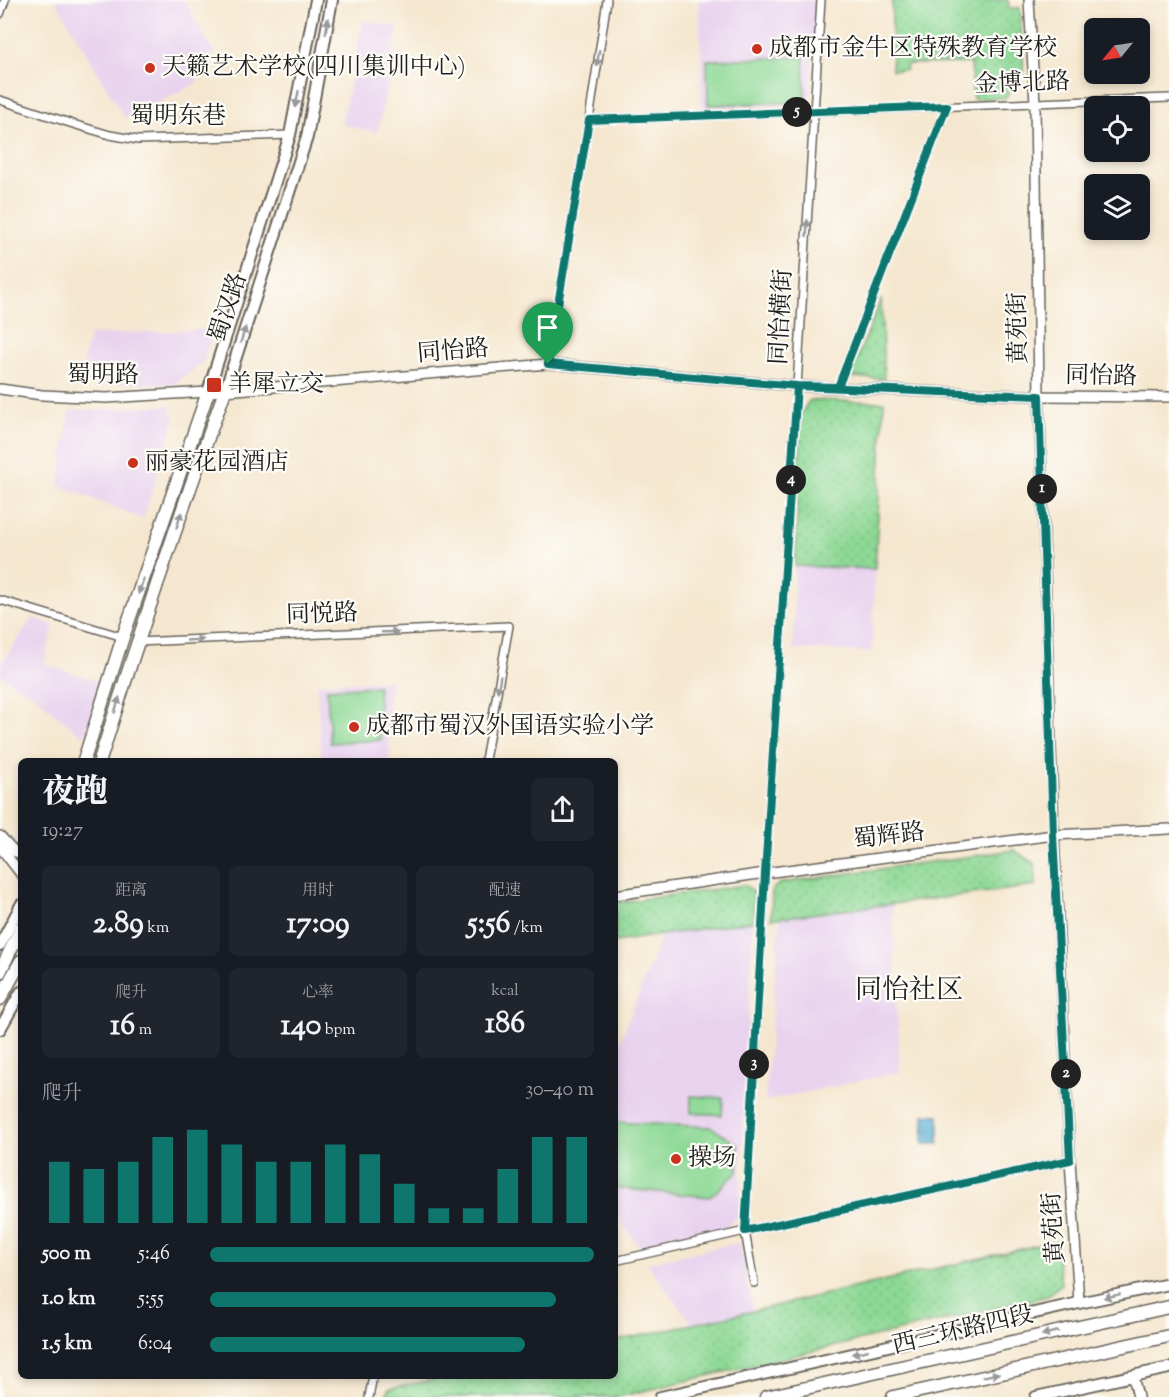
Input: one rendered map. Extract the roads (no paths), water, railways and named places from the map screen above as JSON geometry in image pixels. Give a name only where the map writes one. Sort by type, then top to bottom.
[{"type":"highway","name":"蜀汉路","points":[[100,758],[194,473],[225,391]]},
{"type":"highway","name":"蜀汉路","points":[[84,758],[208,392]]},
{"type":"highway","points":[[0,972],[18,934]]},
{"type":"highway","points":[[0,999],[18,966]]},
{"type":"highway","name":"西三环路四段","points":[[766,1397],[1169,1307]]},
{"type":"highway","name":"西三环路四段","points":[[893,1397],[1169,1336]]},
{"type":"main road","name":"蜀汉路","points":[[208,392],[290,135],[316,0]]},
{"type":"main road","name":"蜀汉路","points":[[225,391],[307,137],[332,0]]},
{"type":"main road","points":[[0,945],[18,911]]},
{"type":"main road","points":[[0,1029],[18,997]]},
{"type":"main road","points":[[661,1397],[1169,1284]]},
{"type":"main road","points":[[1036,1397],[1169,1368]]},
{"type":"street","points":[[0,14],[5,0]]},
{"type":"street","points":[[548,364],[607,0]]},
{"type":"street","name":"同怡横街","points":[[754,1283],[745,1231],[765,873],[821,0]]},
{"type":"street","name":"黄苑街","points":[[1029,0],[1035,103],[1039,396],[1053,835],[1079,1303]]},
{"type":"street","name":"金博北路","points":[[589,120],[1169,98]]},
{"type":"street","name":"蜀明东巷","points":[[0,100],[110,135],[138,140],[290,135]]},
{"type":"street","points":[[838,387],[947,106]]},
{"type":"street","name":"同怡路","points":[[208,392],[548,364],[797,386],[1039,396],[1169,397]]},
{"type":"street","name":"蜀明路","points":[[0,389],[42,395],[106,398],[208,392]]},
{"type":"street","points":[[0,600],[123,637]]},
{"type":"street","name":"同悦路","points":[[137,642],[509,626],[485,758]]},
{"type":"street","name":"蜀辉路","points":[[618,895],[1053,835],[1169,829]]},
{"type":"street","points":[[0,836],[18,853]]},
{"type":"street","points":[[0,847],[18,870]]},
{"type":"street","points":[[618,1261],[1070,1160]]},
{"type":"street","points":[[1133,1376],[1138,1397]]},
{"type":"street","points":[[369,1397],[372,1379]]},
{"type":"water","points":[[924,1114],[939,1115],[939,1144],[923,1144]]},
{"type":"place","name":"成都市金牛区特殊教育学校","points":[[757,49]]},
{"type":"place","name":"天籁艺术学校(四川集训中心)","points":[[150,68]]},
{"type":"place","name":"羊犀立交","points":[[214,385]]},
{"type":"place","name":"丽豪花园酒店","points":[[133,463]]},
{"type":"place","name":"成都市蜀汉外国语实验小学","points":[[354,727]]},
{"type":"place","name":"操场","points":[[676,1159]]},
{"type":"district","name":"同怡社区","points":[[909,991]]}]
